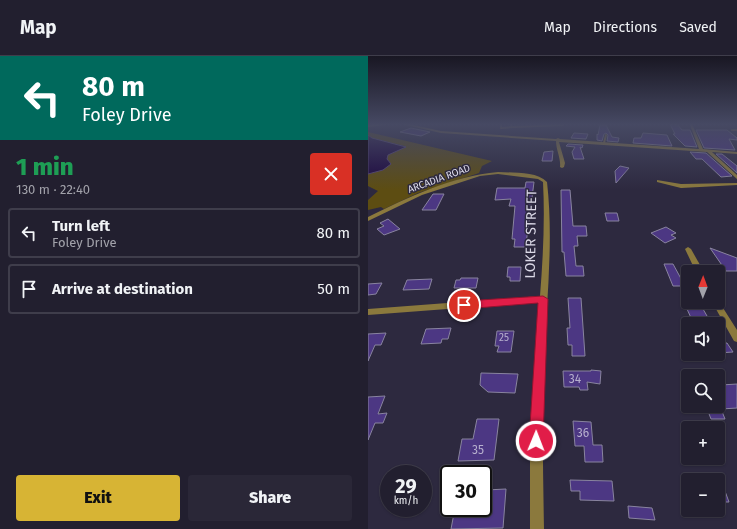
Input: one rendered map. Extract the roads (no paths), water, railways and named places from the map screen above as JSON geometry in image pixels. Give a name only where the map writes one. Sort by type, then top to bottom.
[{"type":"street","points":[[557,146],[562,161],[562,167]]},
{"type":"street","points":[[647,146],[737,153]]},
{"type":"street","points":[[700,146],[701,150]]},
{"type":"street","points":[[708,151],[737,178]]},
{"type":"street","name":"ARCADIA ROAD","points":[[368,219],[412,198],[474,176],[498,173],[534,176],[543,179]]},
{"type":"street","name":"LOKER STREET","points":[[537,529],[537,403],[547,204],[546,186],[543,179]]},
{"type":"street","points":[[659,181],[681,186],[737,184]]},
{"type":"street","points":[[688,249],[696,265]]},
{"type":"street","points":[[368,312],[543,299]]},
{"type":"street","points":[[720,309],[737,338]]}]
